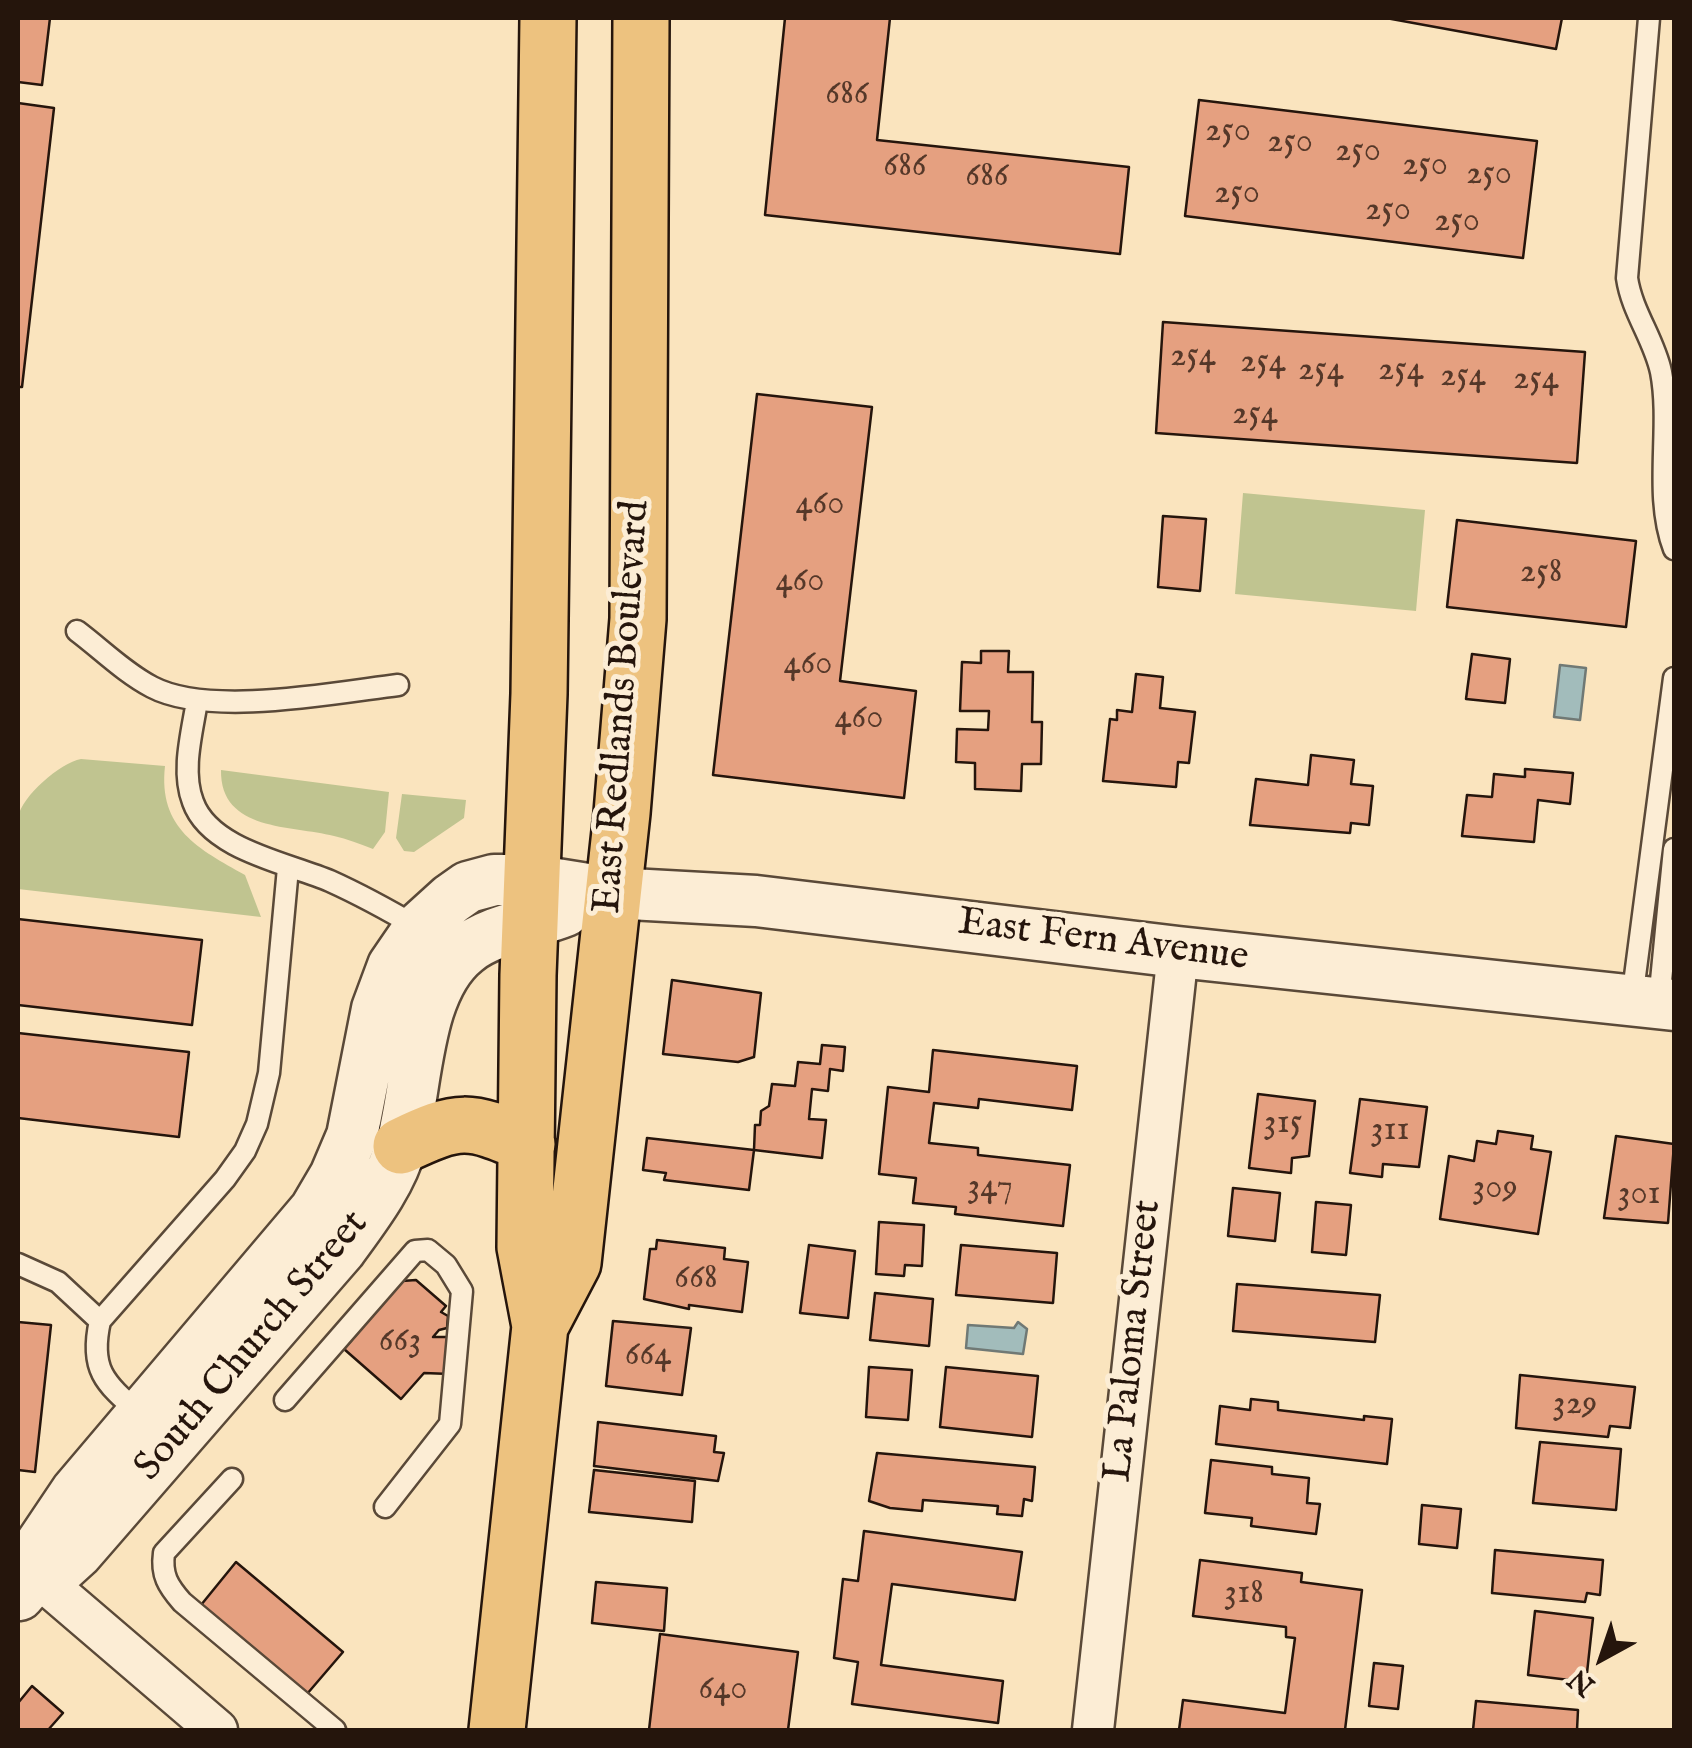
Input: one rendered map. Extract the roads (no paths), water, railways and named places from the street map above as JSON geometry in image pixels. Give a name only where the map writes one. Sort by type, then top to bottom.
[{"type":"main road","name":"East Redlands Boulevard","points":[[497,1730],[540,1326],[525,1247],[539,694],[548,18]]},
{"type":"main road","name":"East Redlands Boulevard","points":[[540,1326],[573,1264],[622,812],[638,618],[641,18]]},
{"type":"main road","points":[[402,1146],[437,1129],[462,1123],[488,1127],[528,1144]]},
{"type":"street","name":"South Church Street","points":[[494,880],[531,903],[448,968],[435,991],[402,1146],[377,1200],[341,1249],[78,1553],[54,1572],[24,1578],[49,1529],[315,1210],[335,1176],[361,1101],[384,986],[419,928],[468,887],[494,880]]},
{"type":"street","name":"East Fern Avenue","points":[[531,903],[612,893],[756,900],[1178,952],[1655,1003]]},
{"type":"street","name":"La Paloma Street","points":[[1093,1730],[1178,952]]},
{"type":"street","points":[[24,1578],[217,1730]]},
{"type":"lane","points":[[1649,18],[1627,278],[1630,300],[1660,368],[1667,514],[1674,549]]},
{"type":"lane","points":[[77,631],[152,688],[196,702],[398,686]]},
{"type":"lane","points":[[1655,1003],[1674,678]]},
{"type":"lane","points":[[196,702],[188,780],[194,806],[205,822],[220,836],[288,868],[326,880],[419,928]]},
{"type":"lane","points":[[1655,1003],[1674,849]]},
{"type":"lane","points":[[141,1415],[104,1380],[98,1368],[94,1346],[100,1320],[225,1179],[245,1151],[257,1124],[267,1085],[288,868]]},
{"type":"lane","points":[[285,1400],[415,1250],[428,1250],[446,1265],[462,1292],[450,1424],[385,1507]]},
{"type":"lane","points":[[18,1264],[58,1282],[100,1320]]},
{"type":"lane","points":[[232,1480],[164,1553],[166,1584],[182,1602],[336,1730]]},
{"type":"water","points":[[1560,665],[1586,668],[1580,720],[1554,717]]},
{"type":"water","points":[[1018,1322],[1027,1329],[1023,1354],[966,1348],[968,1325],[1014,1328]]}]
